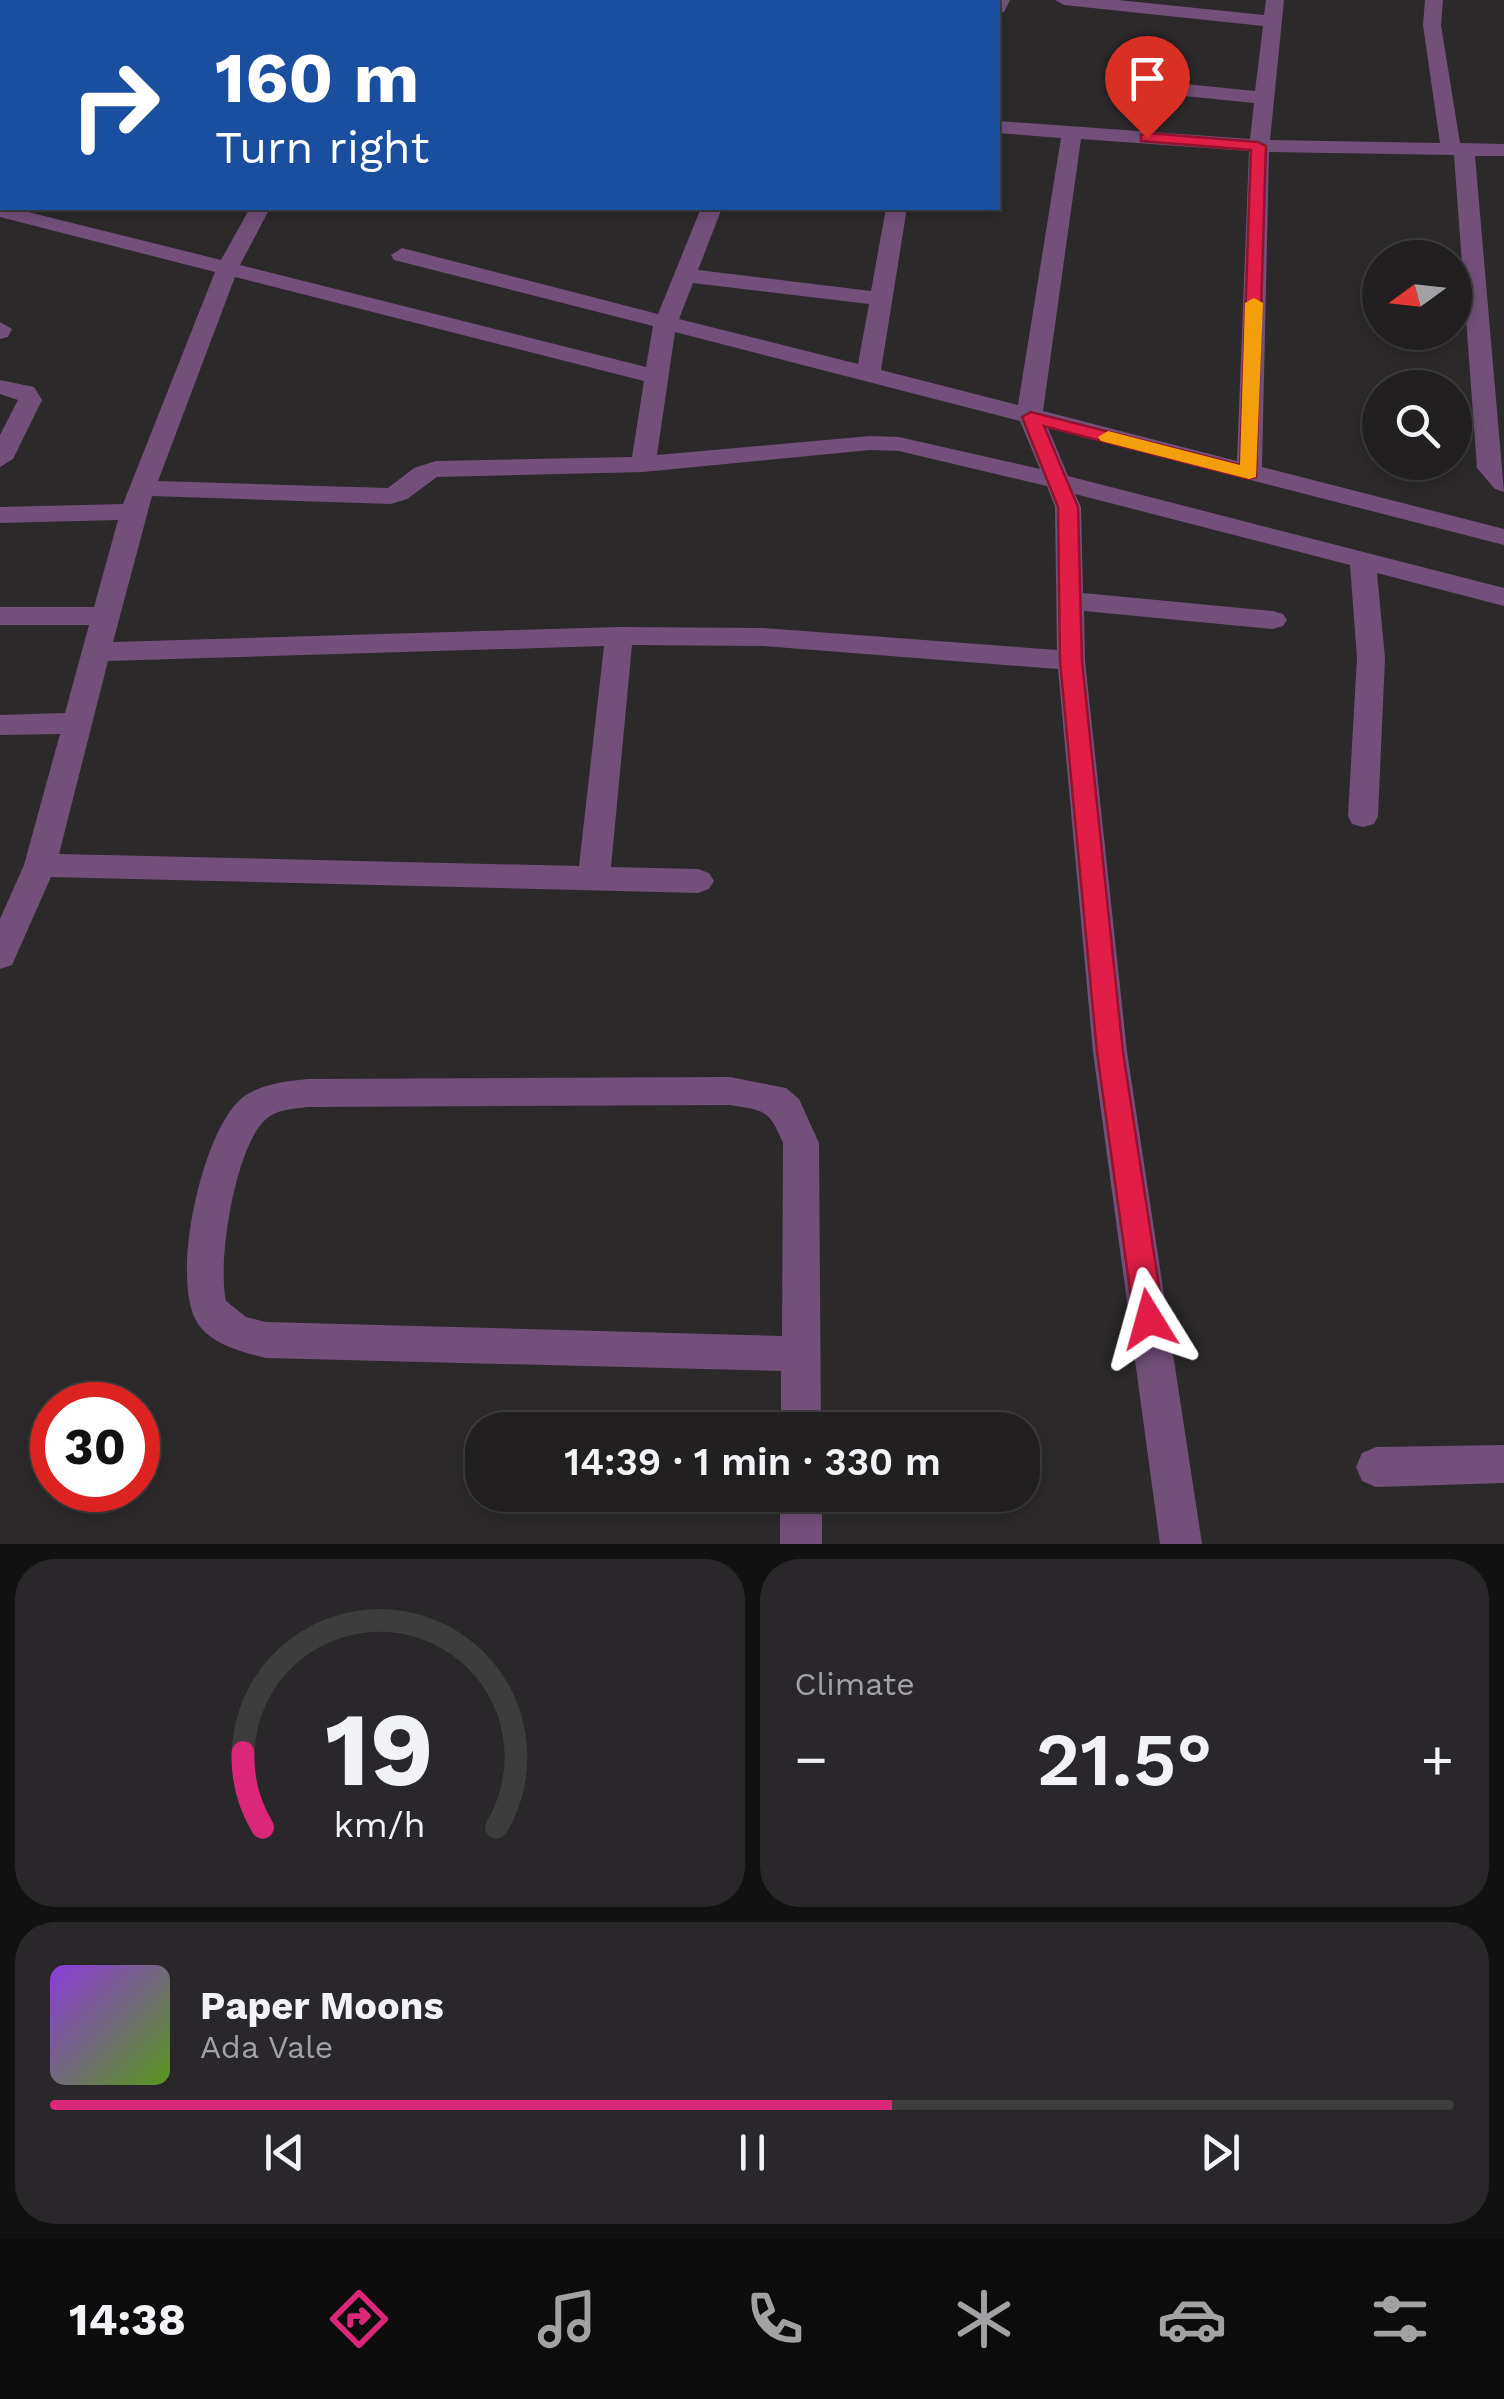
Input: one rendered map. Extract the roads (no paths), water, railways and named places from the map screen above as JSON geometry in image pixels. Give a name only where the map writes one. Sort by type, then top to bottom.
[{"type":"street","points":[[1064,0],[1273,11],[1258,146],[1249,473]]},
{"type":"street","points":[[1434,0],[1432,25],[1476,263],[1490,468],[1504,484]]},
{"type":"street","points":[[1155,88],[1264,98]]},
{"type":"street","points":[[1000,127],[1258,146],[1504,150]]},
{"type":"street","points":[[1072,133],[1030,396],[1031,417],[1068,507],[1071,661],[1110,1052],[1181,1544]]},
{"type":"street","points":[[0,956],[40,866],[138,500],[228,267],[259,210]]},
{"type":"street","points":[[644,464],[665,325],[710,210]]},
{"type":"street","points":[[868,376],[897,210]]},
{"type":"street","points":[[3,215],[228,267],[657,377]]},
{"type":"street","points":[[402,256],[1504,536]]},
{"type":"street","points":[[685,275],[881,299]]},
{"type":"street","points":[[0,387],[25,392],[30,400],[0,459]]},
{"type":"street","points":[[0,515],[138,500],[383,497],[398,495],[422,472],[436,468],[644,464],[885,443],[1060,482],[1504,597]]},
{"type":"street","points":[[1363,560],[1371,658],[1363,816]]},
{"type":"street","points":[[1070,601],[1273,620]]},
{"type":"street","points":[[0,616],[107,616]]},
{"type":"street","points":[[98,652],[619,636],[857,642],[1071,661]]},
{"type":"street","points":[[594,878],[619,636]]},
{"type":"street","points":[[0,725],[80,724]]},
{"type":"street","points":[[40,866],[698,881]]},
{"type":"street","points":[[801,1354],[266,1340],[236,1332],[220,1322],[207,1304],[202,1282],[203,1254],[235,1132],[253,1108],[308,1092],[730,1091],[774,1098],[788,1109],[801,1143],[801,1354],[801,1412]]},
{"type":"street","points":[[1376,1467],[1504,1464]]},
{"type":"street","points":[[801,1512],[801,1544]]}]
